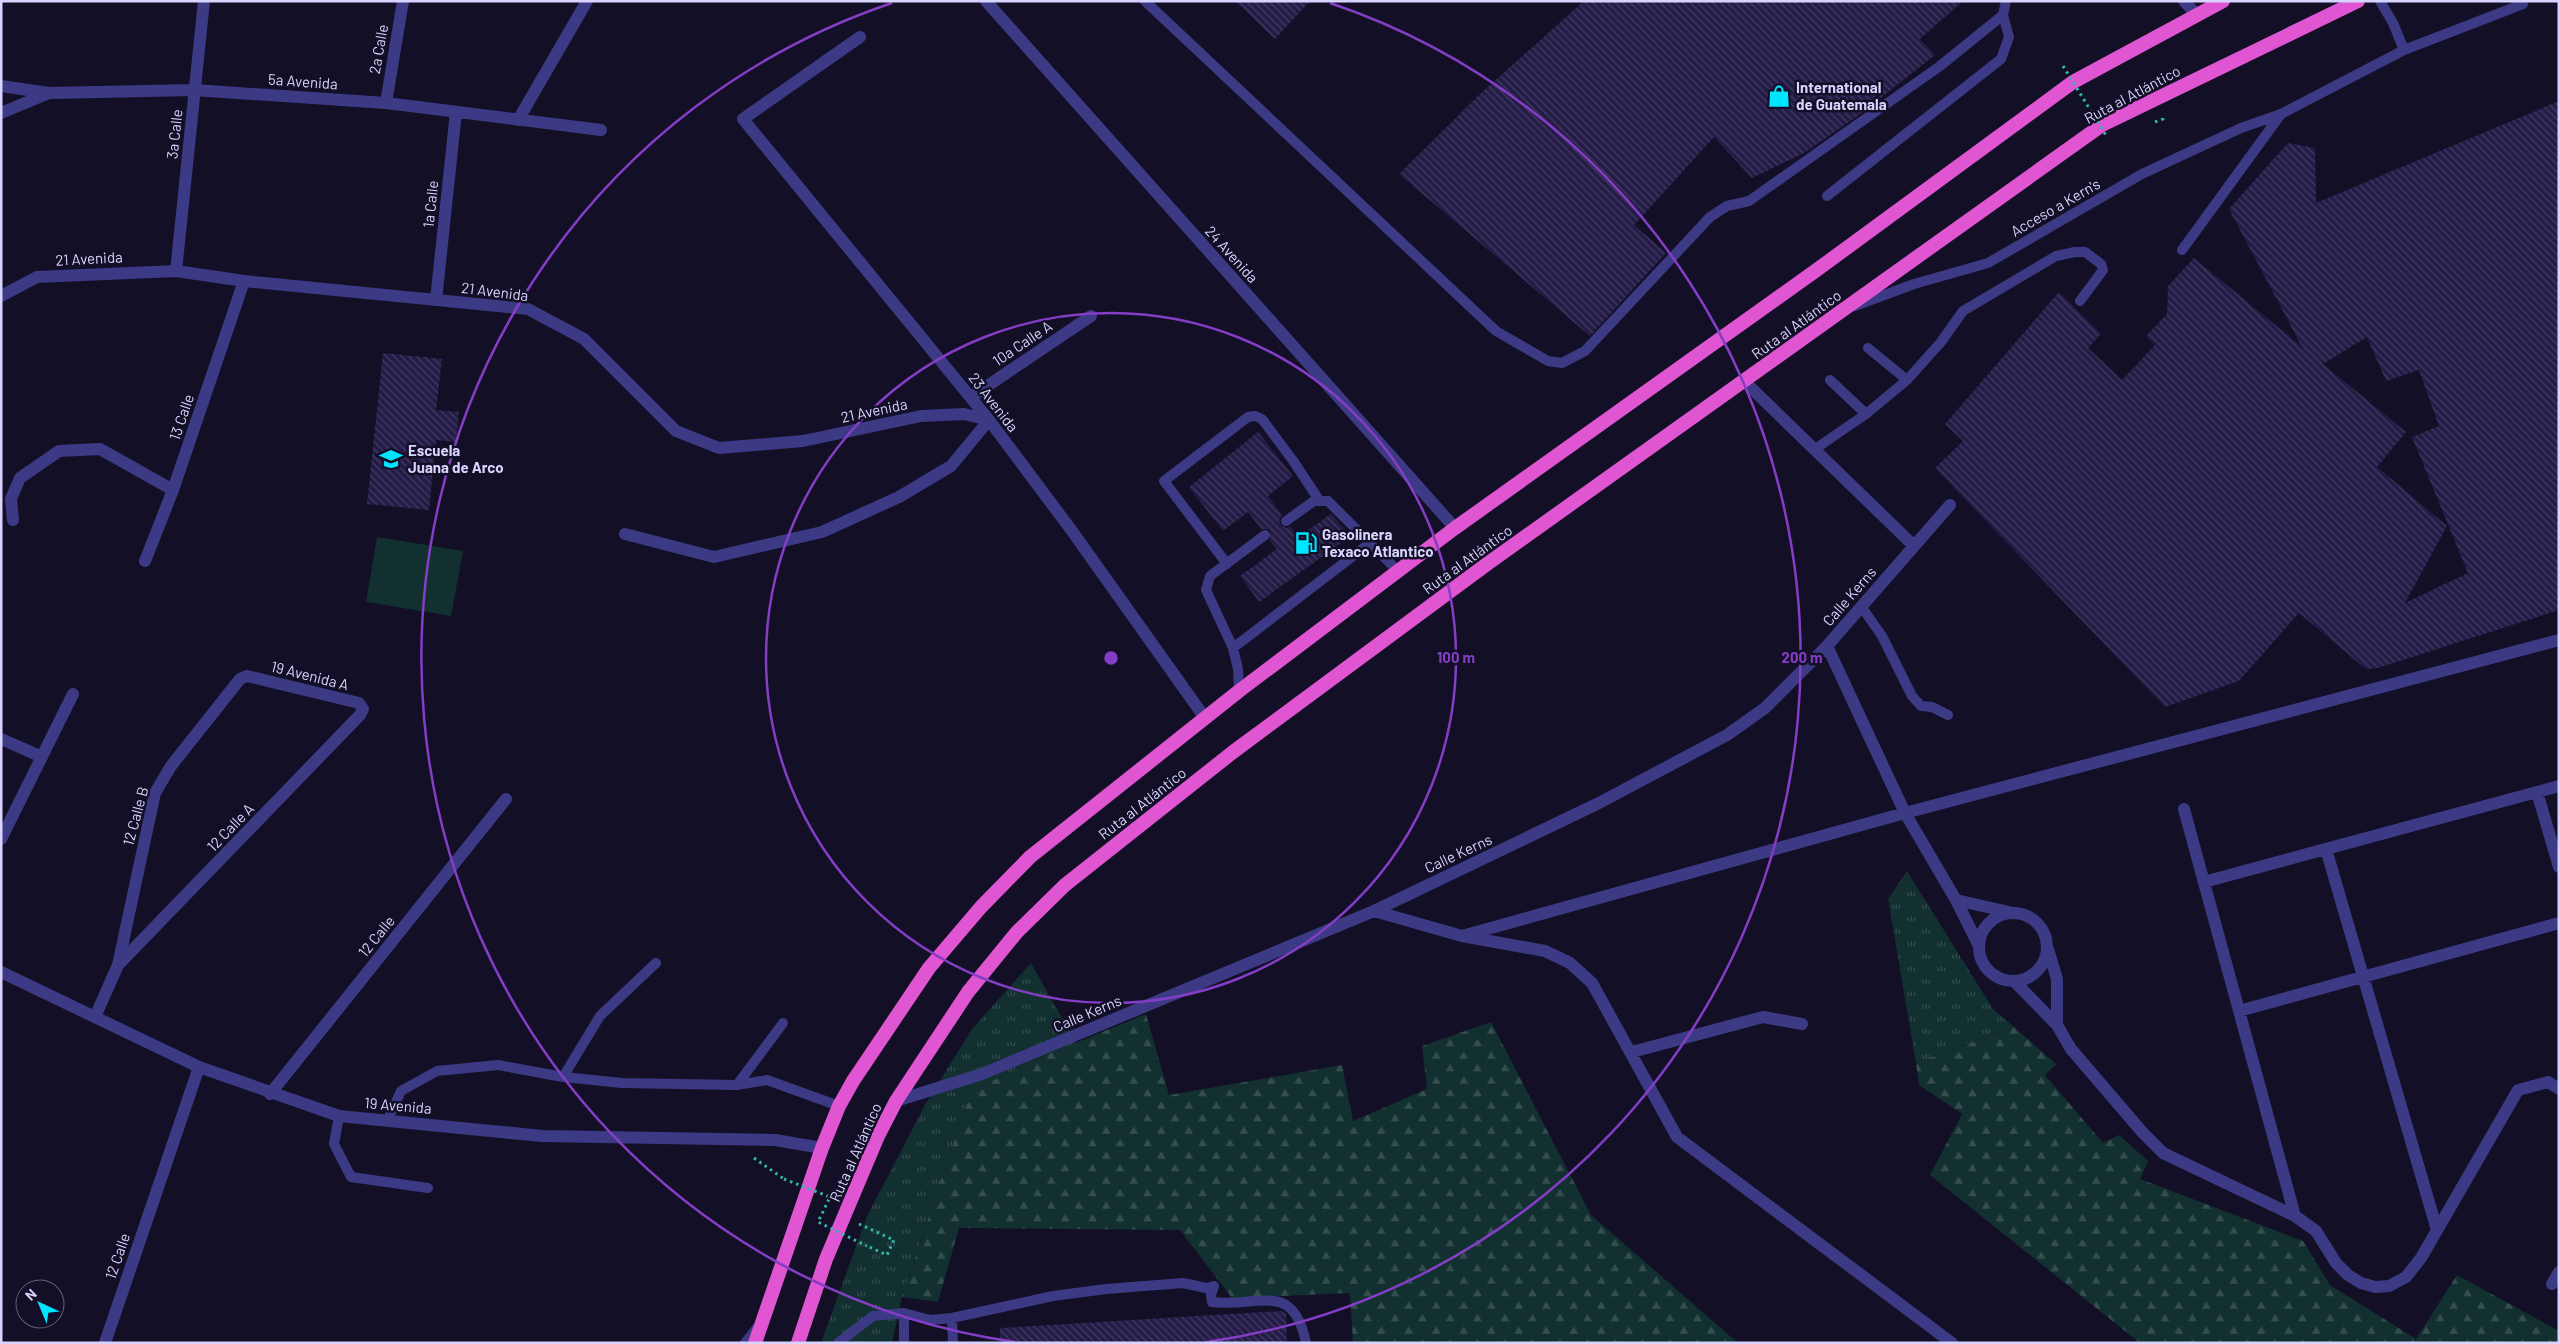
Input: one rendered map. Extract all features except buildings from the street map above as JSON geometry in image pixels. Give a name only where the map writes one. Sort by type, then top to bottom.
[{"type":"highway","name":"Ruta al Atlántico","points":[[754,1343],[822,1148],[839,1106],[853,1081],[929,968],[981,907],[1030,857],[1239,691],[1455,528],[1818,269],[2073,82],[2222,1]]},
{"type":"highway","name":"Ruta al Atlántico","points":[[798,1343],[826,1259],[878,1136],[896,1101],[968,992],[1017,932],[1065,885],[1232,752],[1391,635],[2102,125],[2358,1]]},
{"type":"street","name":"3a Calle","points":[[176,270],[204,1]]},
{"type":"street","name":"2a Calle","points":[[386,103],[403,1]]},
{"type":"street","points":[[518,120],[587,1]]},
{"type":"street","name":"24 Avenida","points":[[986,1],[1455,528]]},
{"type":"street","points":[[2184,1],[2196,14]]},
{"type":"street","name":"23 Avenida","points":[[860,37],[743,119],[989,420],[1072,531],[1205,718]]},
{"type":"street","name":"5a Avenida","points":[[1,86],[49,93],[194,90],[386,103],[601,130]]},
{"type":"street","points":[[1,113],[49,93]]},
{"type":"street","name":"1a Calle","points":[[436,300],[456,112]]},
{"type":"street","name":"21 Avenida","points":[[1,296],[37,277],[176,270],[244,281],[528,309],[584,339],[676,430],[719,448],[803,441],[922,416],[964,414],[989,420]]},
{"type":"street","name":"13 Calle","points":[[145,561],[173,490],[244,281]]},
{"type":"street","name":"10a Calle A","points":[[971,398],[1091,316]]},
{"type":"street","points":[[1744,382],[1914,546]]},
{"type":"street","points":[[625,534],[714,557],[822,532],[899,497],[951,466],[989,420]]},
{"type":"street","points":[[13,520],[11,499],[20,478],[59,451],[100,449],[173,490]]},
{"type":"street","name":"Calle Kerns","points":[[896,1101],[982,1074],[1374,911],[1599,803],[1727,735],[1765,708],[1827,646],[1950,505]]},
{"type":"street","points":[[1462,936],[1905,813],[2559,640]]},
{"type":"street","points":[[1827,646],[1905,813],[1956,900],[1979,946],[1982,960],[1989,971],[2001,978],[2014,981],[2027,978],[2038,970],[2045,959],[2048,945]]},
{"type":"street","name":"19 Avenida A","points":[[247,676],[359,703],[363,709]]},
{"type":"street","name":"12 Calle B","points":[[118,965],[155,793],[177,759],[240,679],[247,676]]},
{"type":"street","points":[[1,839],[73,694]]},
{"type":"street","name":"12 Calle A","points":[[118,965],[347,729],[363,709]]},
{"type":"street","points":[[1,739],[42,757]]},
{"type":"street","points":[[2204,882],[2559,786]]},
{"type":"street","points":[[2537,792],[2559,867]]},
{"type":"street","name":"12 Calle","points":[[270,1094],[506,800]]},
{"type":"street","points":[[2184,808],[2295,1216]]},
{"type":"street","points":[[2326,849],[2437,1230]]},
{"type":"street","points":[[1956,900],[2026,915],[2037,922],[2044,932],[2058,979],[2057,1025]]},
{"type":"street","points":[[1374,911],[1462,936],[1546,951],[1570,963],[1592,983],[1632,1052],[1677,1137],[1952,1343]]},
{"type":"street","points":[[1979,946],[1982,934],[1989,923],[2000,915],[2012,912]]},
{"type":"street","points":[[2239,1011],[2559,923]]},
{"type":"street","points":[[95,1017],[118,965]]},
{"type":"street","name":"19 Avenida","points":[[1,972],[198,1066],[270,1094],[338,1116],[542,1136],[775,1140],[822,1148]]},
{"type":"street","points":[[2014,981],[2057,1025],[2071,1049],[2143,1134],[2163,1153],[2295,1216],[2316,1231],[2336,1263],[2348,1275],[2375,1287],[2389,1286],[2406,1277],[2421,1258],[2518,1090],[2548,1082],[2559,1089]]},
{"type":"street","points":[[1632,1052],[1763,1017],[1802,1024]]},
{"type":"street","name":"12 Calle","points":[[105,1343],[198,1066]]},
{"type":"street","points":[[2552,1284],[2559,1272]]},
{"type":"lane","points":[[1145,1],[1496,331],[1548,361],[1562,363],[1586,351],[1710,217],[1727,206],[1749,201],[1940,66],[2003,15]]},
{"type":"lane","points":[[1827,196],[2002,59],[2009,37],[2003,15],[2006,1]]},
{"type":"lane","points":[[2380,1],[2394,23],[2404,50]]},
{"type":"lane","name":"Acceso a Kern's","points":[[1840,312],[1914,284],[1988,263],[2142,174],[2241,128],[2281,114],[2404,50],[2523,4]]},
{"type":"lane","points":[[2182,250],[2281,114]]},
{"type":"lane","points":[[1815,449],[1866,414],[1907,380],[1963,311],[2056,256],[2085,252],[2101,264],[2103,270],[2080,301]]},
{"type":"lane","points":[[1868,348],[1907,380]]},
{"type":"lane","points":[[1830,380],[1866,414]]},
{"type":"lane","points":[[1227,564],[1164,480],[1248,417],[1255,416],[1262,419],[1319,500]]},
{"type":"lane","points":[[1286,521],[1314,501],[1328,500],[1398,571]]},
{"type":"lane","points":[[1239,691],[1238,669],[1233,648],[1206,590],[1210,576],[1265,535]]},
{"type":"lane","points":[[1233,648],[1370,543]]},
{"type":"lane","points":[[1861,606],[1882,636],[1912,696],[1921,706],[1932,707],[1948,715]]},
{"type":"lane","points":[[563,1077],[600,1016],[656,963]]},
{"type":"lane","points":[[737,1085],[782,1023]]},
{"type":"lane","points":[[387,1121],[401,1091],[436,1071],[498,1065],[563,1077],[622,1083],[737,1085],[767,1080],[839,1106]]},
{"type":"lane","points":[[338,1116],[334,1144],[350,1177],[428,1188]]},
{"type":"lane","points":[[838,1343],[873,1316],[904,1313],[930,1320],[952,1318],[1053,1296],[1183,1283],[1206,1288],[1214,1286],[1211,1295],[1212,1302],[1226,1304],[1264,1301],[1282,1302],[1290,1306],[1298,1316],[1306,1343]]},
{"type":"lane","points":[[904,1313],[904,1343]]},
{"type":"lane","points":[[952,1318],[953,1343]]},
{"type":"lane","points":[[745,1343],[762,1322]]},
{"type":"path","points":[[2063,66],[2107,137]]},
{"type":"path","points":[[754,1158],[784,1179],[830,1198],[818,1222],[887,1255],[894,1240],[871,1231]]},
{"type":"green space","points":[[377,537],[463,551],[451,616],[366,602]]},
{"type":"green space","points":[[1907,871],[1993,1009],[2014,1027],[1916,1063],[1888,899]]},
{"type":"green space","points":[[1031,963],[1076,1043],[1027,1063],[989,1083],[966,1105],[902,1297],[892,1343],[821,1343],[867,1216],[926,1103],[972,1029]]},
{"type":"green space","points":[[1146,1014],[1169,1095],[1342,1065],[1353,1121],[1427,1089],[1422,1046],[1491,1022],[1591,1215],[1738,1343],[1353,1343],[1350,1293],[1232,1298],[1180,1230],[959,1228],[938,1302],[902,1297],[966,1105],[989,1083],[1027,1063]]},
{"type":"green space","points":[[2014,1027],[2056,1064],[2045,1075],[2103,1143],[2119,1135],[2148,1161],[2140,1179],[2303,1241],[2330,1285],[2416,1339],[2457,1275],[2559,1331],[2559,1343],[2140,1343],[1930,1175],[1962,1114],[1919,1085],[1916,1063]]},
{"type":"place","name":"International de Guatemala","points":[[1779,96]]},
{"type":"place","name":"Escuela Juana de Arco","points":[[391,459]]},
{"type":"place","name":"Gasolinera Texaco Atlantico","points":[[1306,543]]}]
